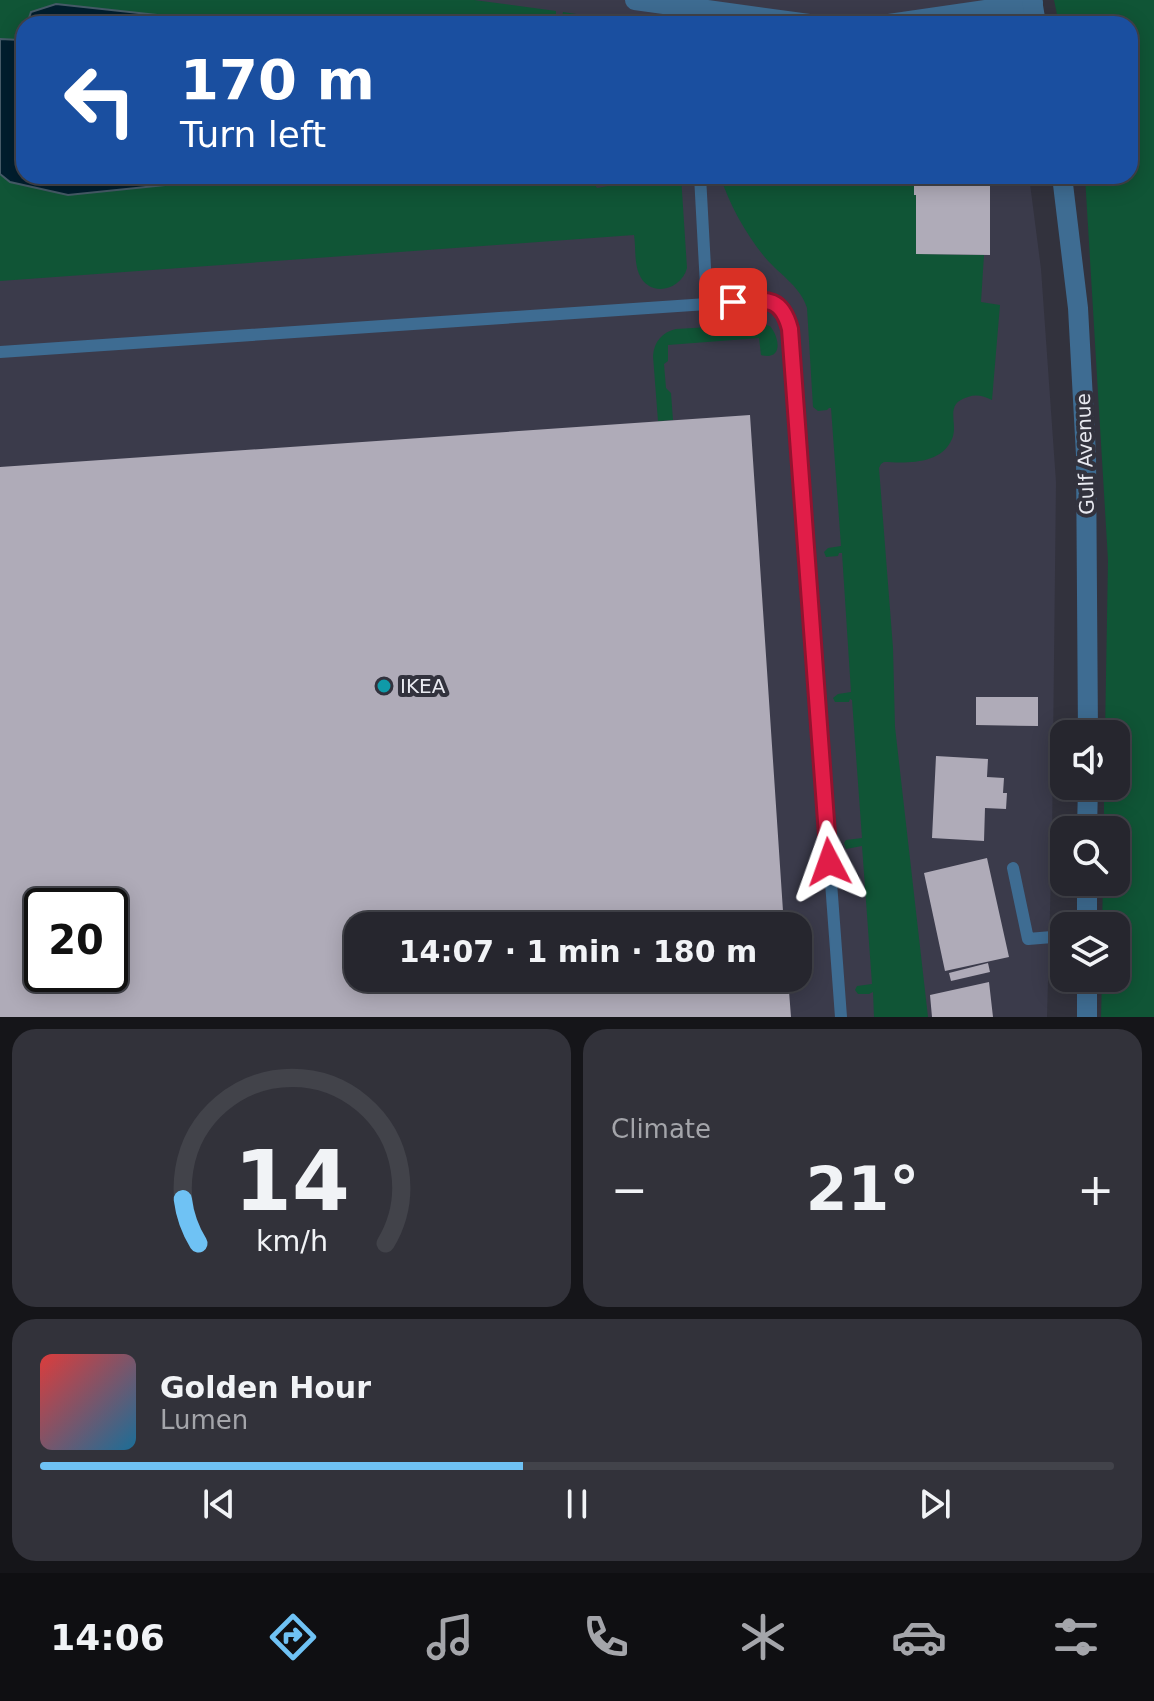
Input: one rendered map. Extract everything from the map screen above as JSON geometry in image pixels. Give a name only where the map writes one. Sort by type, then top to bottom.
[{"type":"street","points":[[635,0],[692,16]]},
{"type":"street","points":[[941,16],[1032,2]]},
{"type":"street","name":"Gulf Avenue","points":[[1063,184],[1078,308],[1086,455],[1088,720]]},
{"type":"street","points":[[1087,992],[1087,1017]]},
{"type":"lane","points":[[700,184],[707,304]]},
{"type":"lane","points":[[0,352],[759,301],[781,307],[790,329],[841,1017]]},
{"type":"lane","points":[[1013,868],[1028,939],[1050,937]]},
{"type":"shaded area","points":[[0,0],[993,0],[999,16],[16,16],[16,184],[1030,184],[1041,269],[1056,482],[1053,720],[1050,720],[1047,1017],[0,1017]]},
{"type":"shaded area","points":[[56,4],[166,16],[30,16],[31,12]]},
{"type":"shaded area","points":[[0,39],[16,40],[16,183],[0,174]]},
{"type":"shaded area","points":[[19,184],[175,184],[68,195]]},
{"type":"green space","points":[[0,0],[474,0],[556,11],[556,16],[166,16],[56,4],[31,12],[30,16],[16,16],[16,40],[0,39]]},
{"type":"green space","points":[[1054,0],[1154,0],[1154,1017],[1101,1017],[1102,992],[1130,992],[1130,912],[1102,912],[1103,896],[1130,896],[1130,816],[1104,816],[1104,800],[1130,800],[1130,720],[1105,720],[1108,560],[1085,184],[1138,184],[1138,16],[1057,16]]},
{"type":"green space","points":[[563,12],[589,16],[562,16]]},
{"type":"green space","points":[[0,174],[16,184],[68,195],[175,184],[594,184],[597,188],[608,184],[682,184],[687,268],[678,282],[664,289],[650,286],[639,274],[634,235],[0,281]]},
{"type":"green space","points":[[723,184],[915,184],[916,254],[984,255],[981,302],[1000,305],[992,400],[974,396],[956,404],[954,433],[940,454],[922,461],[884,462],[879,468],[893,648],[895,727],[928,1017],[874,1017],[873,992],[858,994],[855,990],[857,986],[872,984],[862,846],[846,849],[844,843],[862,838],[852,700],[835,702],[833,698],[851,692],[842,553],[826,557],[824,552],[828,548],[841,546],[831,408],[818,411],[813,407],[804,300],[763,255],[733,207]]},
{"type":"green space","points":[[770,326],[776,336],[778,347],[773,355],[761,355],[759,338],[668,345],[668,361],[664,364],[673,420],[658,421],[653,356],[657,342],[663,335],[676,329]]},
{"type":"building","points":[[914,184],[990,184],[990,255],[916,254]]},
{"type":"building","name":"IKEA","points":[[750,415],[783,912],[344,912],[344,992],[789,992],[791,1017],[0,1017],[0,467]]},
{"type":"building","points":[[976,697],[1038,697],[1038,726],[976,725]]},
{"type":"building","points":[[936,756],[988,759],[987,777],[1004,778],[1006,809],[985,808],[984,841],[932,838]]},
{"type":"building","points":[[987,858],[1009,957],[945,971],[924,873]]},
{"type":"building","points":[[988,963],[990,972],[951,981],[949,973]]},
{"type":"building","points":[[989,982],[993,1017],[932,1017],[930,995]]},
{"type":"place","name":"IKEA","points":[[384,686]]},
{"type":"route","points":[[733,302],[776,304],[785,312],[790,329],[829,862]]}]
